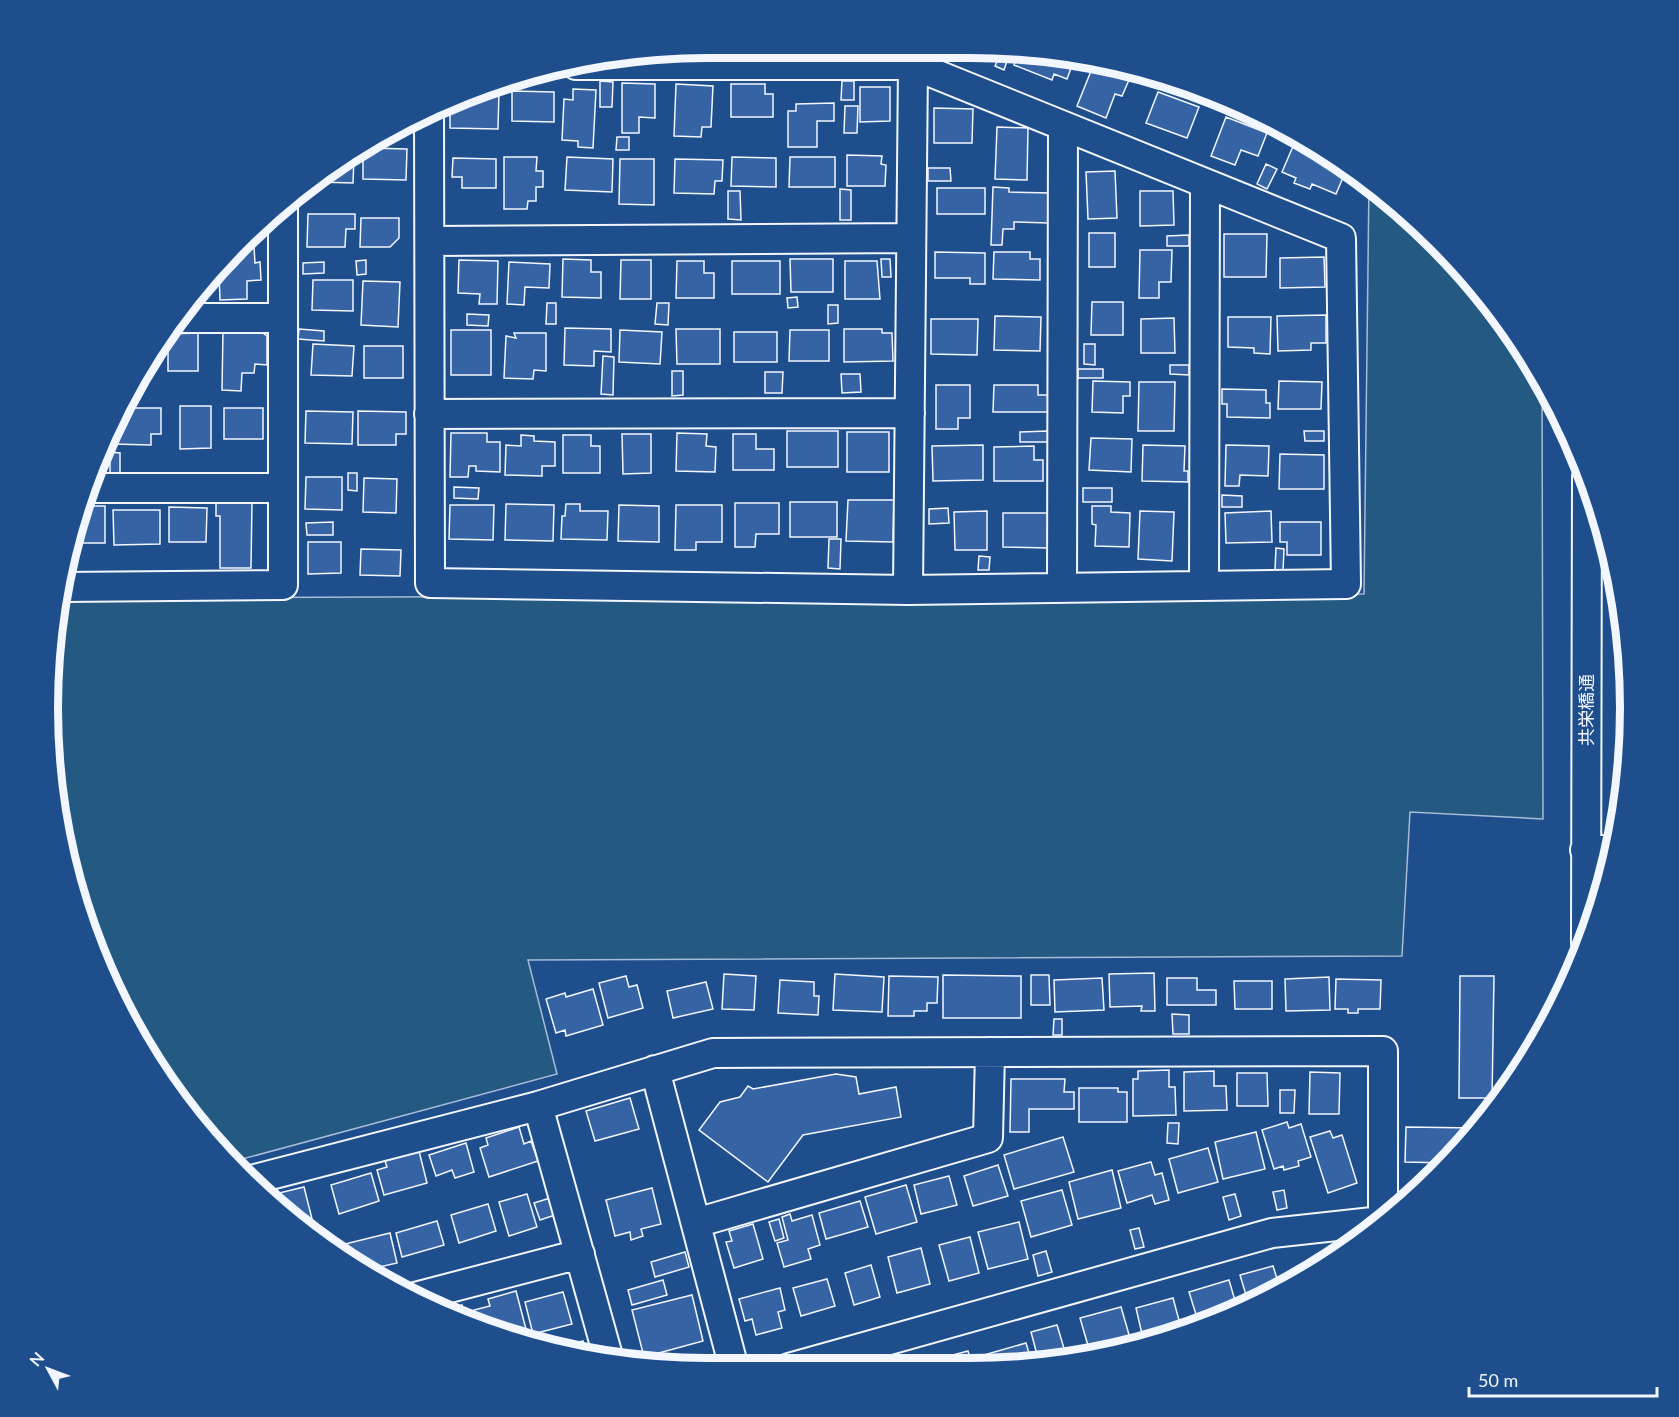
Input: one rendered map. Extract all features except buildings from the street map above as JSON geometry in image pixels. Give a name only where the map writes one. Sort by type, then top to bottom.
[{"type":"street","points":[[908,590],[910,238],[915,58]]},
{"type":"street","points":[[429,122],[430,583],[908,590],[1346,584],[1341,238],[1063,127],[915,58],[624,64]]},
{"type":"street","points":[[1062,588],[1063,127]]},
{"type":"street","points":[[1204,586],[1205,183]]},
{"type":"street","points":[[70,587],[283,585],[282,218]]},
{"type":"street","points":[[430,241],[910,238]]},
{"type":"street","points":[[189,318],[283,318]]},
{"type":"street","points":[[429,414],[910,412]]},
{"type":"street","points":[[98,488],[283,488]]},
{"type":"street","name":"共栄橋通","points":[[1586,917],[1587,503]]},
{"type":"street","points":[[1586,850],[1604,850]]},
{"type":"street","points":[[259,1178],[538,1106],[713,1053],[1383,1051],[1383,1210]]},
{"type":"street","points":[[696,1222],[988,1138],[990,1052]]},
{"type":"street","points":[[655,1071],[731,1358]]},
{"type":"street","points":[[538,1106],[606,1350]]},
{"type":"street","points":[[825,1358],[1272,1233],[1369,1222]]},
{"type":"street","points":[[427,1294],[580,1254]]},
{"type":"shaded area","points":[[1369,195],[1430,249],[1459,280],[1511,347],[1542,401],[1543,819],[1410,812],[1402,956],[528,960],[557,1074],[241,1159],[193,1104],[168,1070],[126,996],[93,917],[71,835],[64,793],[58,708],[60,666],[68,598],[1364,594]]}]
